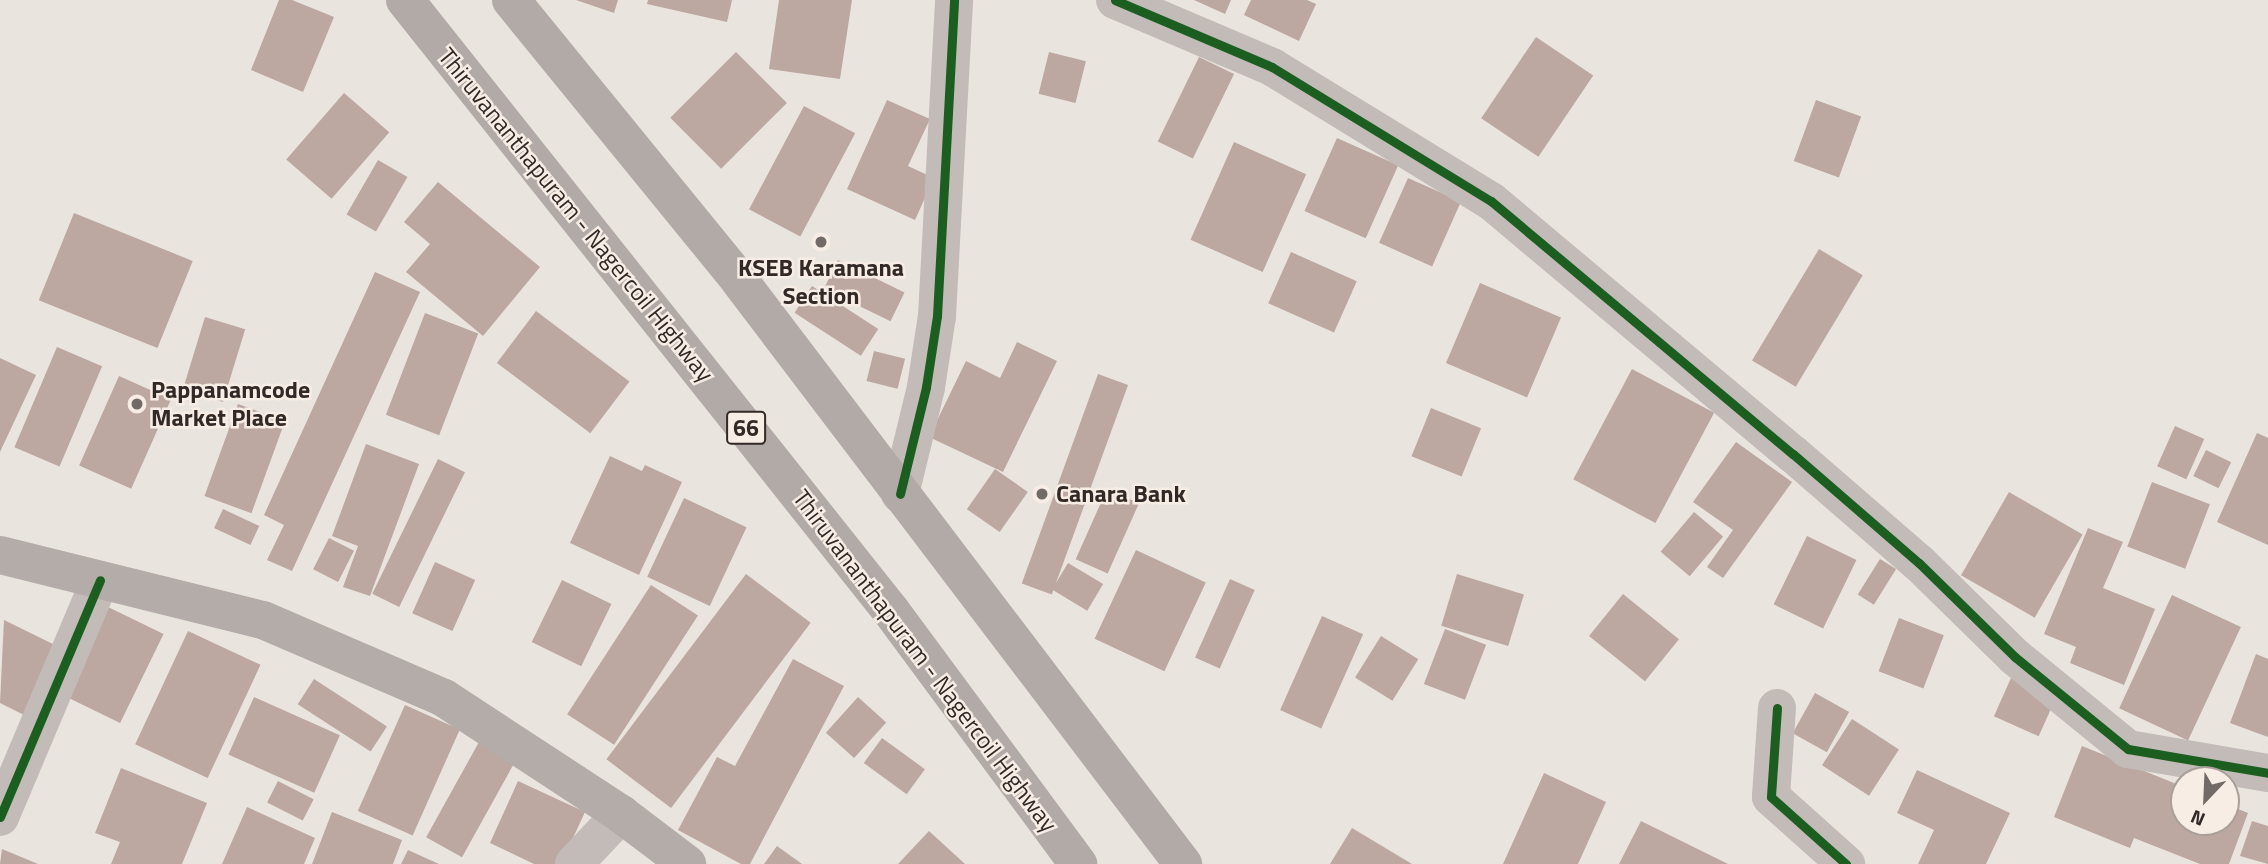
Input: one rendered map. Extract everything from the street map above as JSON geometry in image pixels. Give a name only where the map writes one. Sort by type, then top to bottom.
[{"type":"main road","name":"Thiruvananthapuram - Nagercoil Highway","points":[[405,0],[891,611],[1078,864]]},
{"type":"main road","points":[[511,0],[739,280],[1183,864]]},
{"type":"main road","points":[[0,555],[263,620],[444,698],[621,814],[687,864]]},
{"type":"street","points":[[900,494],[926,387],[937,316],[954,0]]},
{"type":"street","points":[[1115,0],[1272,67],[1492,201],[1793,454],[1919,563],[2015,657],[2128,749],[2268,773]]},
{"type":"street","points":[[0,817],[100,580]]},
{"type":"street","points":[[1777,708],[1771,797],[1846,864]]},
{"type":"street","points":[[574,864],[621,814]]},
{"type":"building","points":[[279,0],[292,0],[334,17],[303,92],[251,70]]},
{"type":"building","points":[[576,0],[618,0],[614,13]]},
{"type":"building","points":[[648,0],[732,0],[727,22],[647,4]]},
{"type":"building","points":[[779,0],[852,0],[840,79],[769,69]]},
{"type":"building","points":[[1194,0],[1231,0],[1225,14]]},
{"type":"building","points":[[1251,0],[1307,0],[1316,4],[1299,41],[1244,15]]},
{"type":"building","points":[[1536,37],[1593,76],[1538,157],[1481,118]]},
{"type":"building","points":[[736,52],[787,103],[721,169],[670,118]]},
{"type":"building","points":[[1049,52],[1086,61],[1075,103],[1039,94]]},
{"type":"building","points":[[1199,57],[1234,74],[1193,159],[1158,141]]},
{"type":"building","points":[[344,93],[389,132],[332,199],[286,159]]},
{"type":"building","points":[[887,100],[930,119],[908,166],[934,178],[915,220],[847,189]]},
{"type":"building","points":[[1816,100],[1861,116],[1839,177],[1794,161]]},
{"type":"building","points":[[804,106],[855,133],[800,237],[749,209]]},
{"type":"building","points":[[1337,138],[1398,165],[1366,238],[1304,211]]},
{"type":"building","points":[[1234,142],[1306,174],[1263,272],[1190,240]]},
{"type":"building","points":[[378,160],[407,177],[376,232],[346,215]]},
{"type":"building","points":[[1408,178],[1461,202],[1432,266],[1379,243]]},
{"type":"building","points":[[438,182],[540,267],[483,336],[406,272],[430,244],[404,222]]},
{"type":"building","points":[[74,213],[193,261],[157,348],[39,300]]},
{"type":"building","points":[[1819,249],[1863,275],[1796,387],[1752,360]]},
{"type":"building","points":[[1291,252],[1357,281],[1334,332],[1268,303]]},
{"type":"building","points":[[838,260],[905,292],[890,321],[824,289]]},
{"type":"building","points":[[375,272],[420,292],[292,571],[267,560],[284,525],[264,515]]},
{"type":"building","points":[[1480,283],[1561,317],[1527,397],[1446,363]]},
{"type":"building","points":[[812,286],[878,329],[861,356],[795,313]]},
{"type":"building","points":[[536,311],[629,381],[590,433],[497,363]]},
{"type":"building","points":[[425,313],[478,333],[439,435],[386,415]]},
{"type":"building","points":[[205,317],[245,329],[223,402],[183,390]]},
{"type":"building","points":[[1017,342],[1057,361],[1003,472],[929,437],[966,361],[1000,378]]},
{"type":"building","points":[[57,347],[102,366],[60,466],[14,447]]},
{"type":"building","points":[[874,351],[905,359],[898,389],[867,381]]},
{"type":"building","points":[[0,358],[36,375],[0,452]]},
{"type":"building","points":[[1632,369],[1714,413],[1655,523],[1573,479]]},
{"type":"building","points":[[1098,374],[1128,385],[1052,594],[1022,584]]},
{"type":"building","points":[[119,376],[171,399],[131,489],[79,466]]},
{"type":"building","points":[[238,404],[285,421],[251,513],[204,496]]},
{"type":"building","points":[[1431,408],[1481,428],[1462,476],[1412,456]]},
{"type":"building","points":[[2175,426],[2204,439],[2186,479],[2157,466]]},
{"type":"building","points":[[2257,433],[2268,438],[2268,545],[2217,522]]},
{"type":"building","points":[[1736,442],[1792,482],[1723,578],[1707,567],[1733,530],[1693,502]]},
{"type":"building","points":[[366,444],[419,464],[370,596],[343,587],[358,546],[332,536]]},
{"type":"building","points":[[2206,450],[2231,462],[2218,488],[2193,476]]},
{"type":"building","points":[[610,456],[642,471],[645,465],[682,482],[639,575],[570,543]]},
{"type":"building","points":[[438,459],[465,472],[399,607],[372,594]]},
{"type":"building","points":[[995,469],[1028,492],[1000,532],[967,509]]},
{"type":"building","points":[[2152,482],[2210,504],[2185,569],[2127,546]]},
{"type":"building","points":[[1107,489],[1139,503],[1108,574],[1076,559]]},
{"type":"building","points":[[2009,492],[2083,534],[2035,618],[1961,575]]},
{"type":"building","points":[[684,498],[747,527],[710,606],[647,577]]},
{"type":"building","points":[[223,509],[259,526],[250,545],[214,528]]},
{"type":"building","points":[[1694,512],[1723,536],[1690,576],[1661,552]]},
{"type":"building","points":[[2088,528],[2123,542],[2103,588],[2155,609],[2124,685],[2070,663],[2076,647],[2044,634]]},
{"type":"building","points":[[1807,536],[1856,560],[1823,628],[1774,604]]},
{"type":"building","points":[[329,538],[354,551],[338,582],[313,569]]},
{"type":"building","points":[[1136,550],[1206,583],[1164,671],[1095,639]]},
{"type":"building","points":[[1880,559],[1896,569],[1874,605],[1858,595]]},
{"type":"building","points":[[435,562],[475,580],[452,631],[412,613]]},
{"type":"building","points":[[1068,563],[1103,584],[1087,611],[1052,590]]},
{"type":"building","points":[[746,574],[811,623],[671,808],[606,759]]},
{"type":"building","points":[[1457,574],[1524,594],[1508,646],[1441,626]]},
{"type":"building","points":[[1230,579],[1255,590],[1220,669],[1195,658]]},
{"type":"building","points":[[562,580],[611,604],[581,666],[532,642]]},
{"type":"building","points":[[651,585],[698,615],[614,745],[567,714]]},
{"type":"building","points":[[1623,594],[1679,639],[1645,681],[1589,636]]},
{"type":"building","points":[[2172,595],[2241,627],[2188,740],[2119,708]]},
{"type":"building","points":[[106,606],[164,634],[120,723],[63,695]]},
{"type":"building","points":[[1322,616],[1363,634],[1321,728],[1280,710]]},
{"type":"building","points":[[1899,618],[1944,635],[1923,688],[1879,671]]},
{"type":"building","points":[[4,620],[61,648],[28,717],[0,703]]},
{"type":"building","points":[[1445,629],[1486,645],[1465,700],[1424,684]]},
{"type":"building","points":[[188,631],[261,665],[208,778],[135,744]]},
{"type":"building","points":[[1381,636],[1418,659],[1392,701],[1355,678]]},
{"type":"building","points":[[2256,654],[2268,659],[2268,737],[2230,723]]},
{"type":"building","points":[[793,659],[844,686],[750,864],[741,864],[678,830],[717,757],[735,766]]},
{"type":"building","points":[[2011,678],[2056,698],[2039,736],[1994,716]]},
{"type":"building","points":[[314,679],[387,726],[371,752],[298,704]]},
{"type":"building","points":[[1815,693],[1849,712],[1827,752],[1793,733]]},
{"type":"building","points":[[254,697],[340,735],[314,793],[228,755]]},
{"type":"building","points":[[858,697],[886,722],[854,758],[826,733]]},
{"type":"building","points":[[405,705],[460,729],[413,835],[358,811]]},
{"type":"building","points":[[1852,719],[1899,749],[1869,796],[1822,765]]},
{"type":"building","points":[[882,738],[925,769],[907,794],[864,763]]},
{"type":"building","points":[[479,742],[515,762],[462,857],[426,837]]},
{"type":"building","points":[[2082,746],[2170,781],[2170,836],[2239,836],[2229,864],[2200,864],[2134,838],[2130,848],[2054,817]]},
{"type":"building","points":[[121,768],[207,803],[182,864],[111,864],[120,842],[95,833]]},
{"type":"building","points":[[1917,770],[2010,813],[1986,864],[1918,864],[1934,830],[1897,813]]},
{"type":"building","points":[[1544,773],[1606,802],[1578,864],[1503,864]]},
{"type":"building","points":[[278,781],[314,799],[303,821],[267,802]]},
{"type":"building","points":[[518,781],[585,812],[561,864],[534,864],[490,843]]},
{"type":"building","points":[[247,807],[315,838],[304,864],[222,864]]},
{"type":"building","points":[[2240,810],[2248,813],[2240,834]]},
{"type":"building","points":[[332,812],[402,840],[393,864],[312,864]]},
{"type":"building","points":[[1641,821],[1728,864],[1619,864]]},
{"type":"building","points":[[2252,821],[2268,826],[2268,864],[2240,856]]},
{"type":"building","points":[[1352,828],[1412,864],[1330,864]]},
{"type":"building","points":[[929,831],[965,864],[898,864]]},
{"type":"building","points":[[777,846],[802,864],[764,864]]},
{"type":"building","points":[[2,849],[38,864],[0,864]]},
{"type":"building","points":[[408,850],[439,864],[401,864]]},
{"type":"cycle path","points":[[900,494],[926,387],[937,316],[954,0]]},
{"type":"cycle path","points":[[1115,0],[1272,67],[1491,201],[1793,454],[1919,563],[2015,657],[2128,749],[2268,773]]},
{"type":"cycle path","points":[[0,817],[100,580]]},
{"type":"cycle path","points":[[1777,708],[1771,797],[1846,864]]},
{"type":"place","name":"KSEB Karamana Section","points":[[821,242]]},
{"type":"place","name":"Pappanamcode Market Place","points":[[137,404]]},
{"type":"place","name":"Canara Bank","points":[[1042,494]]}]
